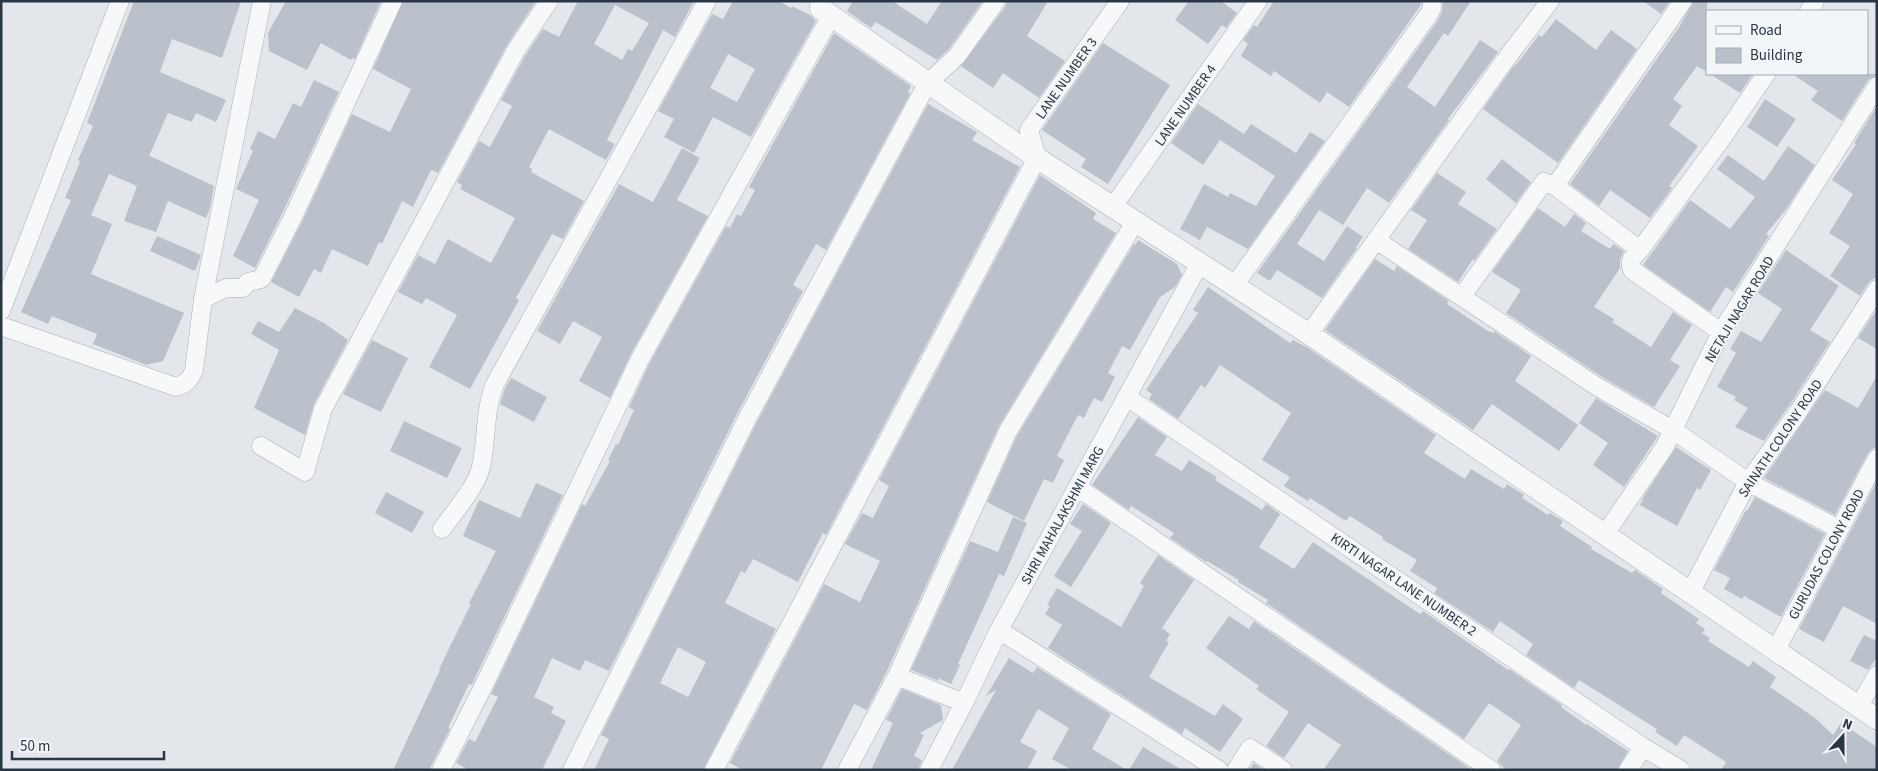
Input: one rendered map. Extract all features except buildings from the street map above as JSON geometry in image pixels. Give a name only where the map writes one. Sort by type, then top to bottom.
[{"type":"street","points":[[1,312],[120,1]]},
{"type":"street","points":[[1,326],[176,387],[184,385],[191,378],[194,370],[203,299],[262,1]]},
{"type":"street","points":[[203,299],[226,288],[243,288],[248,282],[261,279],[263,276],[293,217],[393,1]]},
{"type":"street","points":[[261,446],[305,472],[323,409],[516,50],[549,1]]},
{"type":"street","points":[[442,529],[473,484],[480,468],[489,398],[495,384],[707,1]]},
{"type":"street","points":[[572,770],[748,418],[927,84],[957,56],[996,1]]},
{"type":"street","name":"LANE NUMBER 3","points":[[1037,158],[1029,130],[1120,1]]},
{"type":"street","name":"LANE NUMBER 4","points":[[1112,208],[1258,1]]},
{"type":"street","points":[[1234,286],[1429,14],[1432,8],[1432,1]]},
{"type":"street","points":[[1309,334],[1550,1]]},
{"type":"street","points":[[1556,186],[1683,1]]},
{"type":"street","points":[[441,770],[485,683],[640,359],[821,7],[927,84],[1112,208],[1309,334],[1877,719]]},
{"type":"street","points":[[1721,332],[1632,270],[1630,260],[1640,250],[1723,137],[1765,75]]},
{"type":"street","name":"NETAJI NAGAR ROAD","points":[[1605,534],[1664,448],[1721,332],[1877,86]]},
{"type":"street","points":[[714,770],[1037,158]]},
{"type":"street","points":[[1462,296],[1544,182],[1556,186],[1640,250]]},
{"type":"street","points":[[847,770],[897,676],[1008,431],[1135,222]]},
{"type":"street","points":[[1376,240],[1596,386],[1673,430],[1748,482],[1839,530]]},
{"type":"street","name":"SHRI MAHALAKSHMI MARG","points":[[929,770],[999,630],[1200,263]]},
{"type":"street","name":"SAINATH COLONY ROAD","points":[[1690,591],[1748,482],[1798,412],[1877,289]]},
{"type":"street","name":"KIRTI NAGAR LANE NUMBER 2","points":[[1127,397],[1643,747],[1681,770]]},
{"type":"street","name":"GURUDAS COLONY ROAD","points":[[1776,650],[1877,458]]},
{"type":"street","points":[[1077,487],[1491,770]]},
{"type":"street","points":[[999,630],[1219,770]]},
{"type":"street","points":[[1858,707],[1877,674]]},
{"type":"street","points":[[897,676],[964,703]]},
{"type":"street","points":[[1628,770],[1643,747]]},
{"type":"street","points":[[1236,770],[1250,748],[1283,770]]}]
